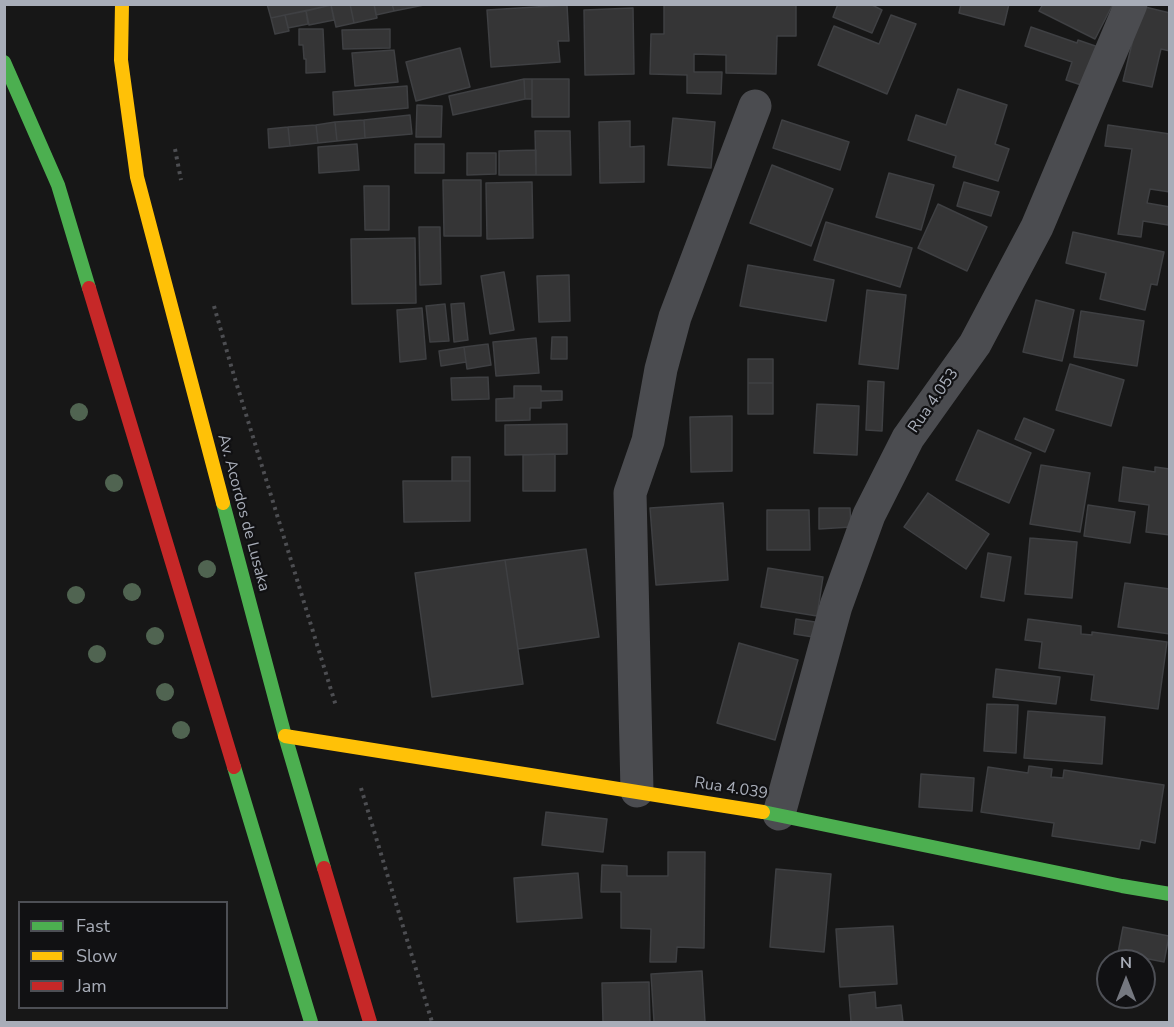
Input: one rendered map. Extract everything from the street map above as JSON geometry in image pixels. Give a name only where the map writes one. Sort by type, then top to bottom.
[{"type":"main road","name":"Av. Acordos de Lusaka","points":[[122,4],[122,60],[137,177],[285,736],[370,1023]]},
{"type":"main road","points":[[4,62],[58,184],[311,1023]]},
{"type":"main road","name":"Rua 4.039","points":[[285,736],[779,814],[1170,894]]},
{"type":"street","name":"Rua 4.053","points":[[779,814],[836,606],[869,515],[908,438],[975,344],[1037,227],[1131,4]]},
{"type":"street","points":[[638,791],[630,493],[648,441],[661,369],[675,317],[755,106]]},
{"type":"path","points":[[175,146],[181,181]]},
{"type":"path","points":[[214,303],[232,369],[432,1023]]},
{"type":"building","points":[[267,4],[336,4],[271,18]]},
{"type":"building","points":[[350,4],[354,23],[336,27],[331,5]]},
{"type":"building","points":[[350,4],[374,4],[377,18],[354,23]]},
{"type":"building","points":[[374,4],[392,4],[394,11],[376,15]]},
{"type":"building","points":[[392,4],[424,4],[424,5],[394,11]]},
{"type":"building","points":[[664,4],[796,4],[796,36],[777,36],[776,74],[726,73],[726,55],[694,54],[694,72],[722,72],[721,94],[687,93],[687,75],[650,74],[651,34],[664,34]]},
{"type":"building","points":[[838,4],[870,4],[882,10],[872,33],[833,17]]},
{"type":"building","points":[[961,4],[1009,4],[1004,25],[959,13]]},
{"type":"building","points":[[1043,4],[1113,4],[1095,39],[1039,11]]},
{"type":"building","points":[[331,5],[334,20],[309,25],[306,11]]},
{"type":"building","points":[[567,5],[569,41],[558,41],[560,62],[491,67],[487,10]]},
{"type":"building","points":[[1141,6],[1170,13],[1170,51],[1161,49],[1152,87],[1123,81]]},
{"type":"building","points":[[633,8],[634,74],[585,75],[584,10]]},
{"type":"building","points":[[306,11],[308,24],[288,28],[285,15]]},
{"type":"building","points":[[285,15],[289,31],[275,34],[271,18]]},
{"type":"building","points":[[891,15],[916,24],[887,94],[818,65],[834,26],[879,44]]},
{"type":"building","points":[[1031,27],[1077,43],[1078,40],[1104,49],[1090,88],[1066,80],[1072,62],[1025,46]]},
{"type":"building","points":[[299,29],[323,29],[325,72],[306,73],[303,45],[299,45]]},
{"type":"building","points":[[390,29],[390,48],[343,49],[342,30]]},
{"type":"building","points":[[460,48],[470,87],[416,101],[406,62]]},
{"type":"building","points":[[394,50],[398,82],[355,86],[352,53]]},
{"type":"building","points":[[524,79],[525,99],[453,115],[449,96]]},
{"type":"building","points":[[524,79],[532,79],[532,99],[525,99]]},
{"type":"building","points":[[532,79],[569,79],[569,117],[532,117]]},
{"type":"building","points":[[407,86],[408,108],[334,115],[333,92]]},
{"type":"building","points":[[958,89],[1007,105],[995,144],[1009,149],[998,181],[953,167],[956,156],[908,140],[916,115],[946,125]]},
{"type":"building","points":[[417,105],[442,106],[441,137],[416,137]]},
{"type":"building","points":[[410,115],[412,134],[365,138],[364,120]]},
{"type":"building","points":[[673,118],[715,122],[711,168],[668,165]]},
{"type":"building","points":[[364,120],[365,138],[337,141],[335,122]]},
{"type":"building","points":[[782,120],[849,142],[840,170],[773,148]]},
{"type":"building","points":[[630,121],[630,147],[644,146],[644,182],[600,183],[599,122]]},
{"type":"building","points":[[335,122],[337,141],[318,143],[316,125]]},
{"type":"building","points":[[316,125],[318,143],[290,146],[288,127]]},
{"type":"building","points":[[1108,125],[1170,134],[1170,192],[1150,189],[1147,203],[1170,207],[1168,225],[1143,221],[1141,237],[1118,234],[1132,149],[1105,146]]},
{"type":"building","points":[[288,127],[290,146],[269,148],[268,129]]},
{"type":"building","points":[[535,131],[570,131],[571,175],[536,175]]},
{"type":"building","points":[[357,144],[359,170],[319,173],[318,147]]},
{"type":"building","points":[[415,144],[444,144],[444,173],[415,173]]},
{"type":"building","points":[[536,150],[536,175],[499,175],[499,151]]},
{"type":"building","points":[[467,153],[496,153],[496,174],[467,175]]},
{"type":"building","points":[[772,165],[833,189],[811,246],[750,223]]},
{"type":"building","points":[[889,173],[934,185],[921,230],[876,217]]},
{"type":"building","points":[[443,180],[481,180],[481,236],[444,236]]},
{"type":"building","points":[[532,182],[533,238],[487,239],[486,183]]},
{"type":"building","points":[[964,182],[999,192],[991,216],[957,206]]},
{"type":"building","points":[[364,186],[389,186],[389,230],[365,230]]},
{"type":"building","points":[[938,204],[987,227],[967,271],[918,248]]},
{"type":"building","points":[[826,222],[912,248],[900,287],[814,260]]},
{"type":"building","points":[[419,227],[440,227],[441,284],[420,285]]},
{"type":"building","points":[[1073,232],[1164,252],[1157,285],[1151,284],[1145,310],[1100,299],[1106,273],[1066,263]]},
{"type":"building","points":[[415,238],[416,303],[352,304],[351,239]]},
{"type":"building","points":[[748,265],[834,280],[826,321],[740,306]]},
{"type":"building","points":[[504,272],[514,330],[490,334],[481,276]]},
{"type":"building","points":[[569,275],[570,321],[539,322],[537,276]]},
{"type":"building","points":[[867,290],[906,295],[898,369],[859,364]]},
{"type":"building","points":[[1036,300],[1074,310],[1062,361],[1023,352]]},
{"type":"building","points":[[464,303],[468,340],[454,342],[451,304]]},
{"type":"building","points":[[445,304],[449,341],[430,342],[426,306]]},
{"type":"building","points":[[422,308],[426,359],[400,362],[397,310]]},
{"type":"building","points":[[1081,311],[1144,321],[1137,366],[1074,357]]},
{"type":"building","points":[[552,337],[567,337],[567,359],[551,359]]},
{"type":"building","points":[[536,338],[539,373],[496,376],[493,342]]},
{"type":"building","points":[[488,344],[491,365],[467,369],[464,347]]},
{"type":"building","points":[[464,347],[466,362],[441,366],[439,351]]},
{"type":"building","points":[[748,359],[773,359],[773,383],[748,383]]},
{"type":"building","points":[[1070,364],[1124,380],[1111,426],[1056,410]]},
{"type":"building","points":[[488,377],[489,399],[452,400],[451,378]]},
{"type":"building","points":[[868,381],[884,382],[882,431],[866,430]]},
{"type":"building","points":[[748,383],[773,383],[773,414],[748,414]]},
{"type":"building","points":[[514,386],[541,386],[541,391],[562,391],[562,400],[541,401],[541,408],[530,408],[530,420],[496,421],[496,399],[514,398]]},
{"type":"building","points":[[817,404],[859,406],[857,455],[814,453]]},
{"type":"building","points":[[732,416],[732,471],[691,472],[690,417]]},
{"type":"building","points":[[1024,418],[1054,430],[1045,452],[1015,439]]},
{"type":"building","points":[[567,424],[567,454],[505,455],[505,425]]},
{"type":"building","points":[[978,430],[1031,453],[1009,503],[956,480]]},
{"type":"building","points":[[555,454],[555,491],[523,491],[523,455]]},
{"type":"building","points":[[452,457],[470,457],[470,481],[452,481]]},
{"type":"building","points":[[1041,465],[1090,473],[1080,532],[1030,524]]},
{"type":"building","points":[[1123,467],[1155,472],[1155,467],[1170,469],[1170,535],[1146,532],[1149,505],[1119,501]]},
{"type":"building","points":[[403,481],[470,481],[470,521],[404,522]]},
{"type":"building","points":[[928,493],[989,534],[966,569],[904,527]]},
{"type":"building","points":[[723,503],[728,580],[656,585],[650,508]]},
{"type":"building","points":[[1088,505],[1135,512],[1130,543],[1084,536]]},
{"type":"building","points":[[819,508],[850,508],[851,527],[819,529]]},
{"type":"building","points":[[767,510],[809,510],[810,550],[767,550]]},
{"type":"building","points":[[1030,538],[1077,542],[1072,598],[1025,594]]},
{"type":"building","points":[[586,549],[599,637],[518,649],[505,560]]},
{"type":"building","points":[[988,553],[1011,557],[1004,601],[981,597]]},
{"type":"building","points":[[505,560],[523,684],[432,697],[415,573]]},
{"type":"building","points":[[768,568],[823,577],[817,616],[761,607]]},
{"type":"building","points":[[1125,583],[1170,589],[1170,634],[1118,627]]},
{"type":"building","points":[[796,619],[815,622],[813,637],[794,634]]},
{"type":"building","points":[[1028,619],[1081,626],[1081,634],[1092,635],[1092,632],[1167,642],[1158,709],[1091,700],[1094,675],[1039,668],[1042,642],[1025,640]]},
{"type":"building","points":[[739,643],[798,660],[775,740],[717,723]]},
{"type":"building","points":[[996,669],[1060,677],[1056,704],[993,697]]},
{"type":"building","points":[[987,704],[1018,705],[1016,753],[984,751]]},
{"type":"building","points":[[1028,711],[1105,717],[1102,764],[1024,758]]},
{"type":"building","points":[[1029,766],[1052,769],[1051,777],[1063,778],[1064,770],[1164,785],[1155,843],[1141,840],[1139,849],[1052,836],[1054,823],[981,812],[988,767],[1028,773]]},
{"type":"building","points":[[921,774],[974,778],[972,811],[919,807]]},
{"type":"building","points":[[546,812],[607,819],[603,852],[542,845]]},
{"type":"building","points":[[668,852],[705,852],[704,948],[677,947],[676,962],[650,962],[651,929],[621,928],[621,892],[601,892],[602,865],[627,866],[627,876],[668,876]]},
{"type":"building","points":[[776,869],[831,874],[824,952],[770,947]]},
{"type":"building","points":[[578,873],[582,918],[517,922],[514,878]]},
{"type":"building","points":[[893,926],[897,984],[840,987],[836,929]]},
{"type":"building","points":[[1123,927],[1169,936],[1164,962],[1156,960],[1156,949],[1119,949]]},
{"type":"building","points":[[702,971],[705,1022],[654,1022],[651,974]]},
{"type":"building","points":[[649,982],[650,1022],[603,1022],[602,983]]},
{"type":"building","points":[[875,992],[876,1008],[901,1005],[903,1022],[851,1022],[849,995]]},
{"type":"traffic: fast","points":[[4,62],[58,185],[89,288]]},
{"type":"traffic: fast","points":[[223,503],[285,736],[324,868]]},
{"type":"traffic: fast","points":[[234,767],[311,1022]]},
{"type":"traffic: fast","points":[[763,812],[1170,894]]},
{"type":"traffic: slow","points":[[122,4],[121,60],[137,177],[223,503]]},
{"type":"traffic: slow","points":[[285,736],[763,812]]},
{"type":"traffic: jam","points":[[89,288],[234,767]]},
{"type":"traffic: jam","points":[[324,868],[370,1022]]}]
